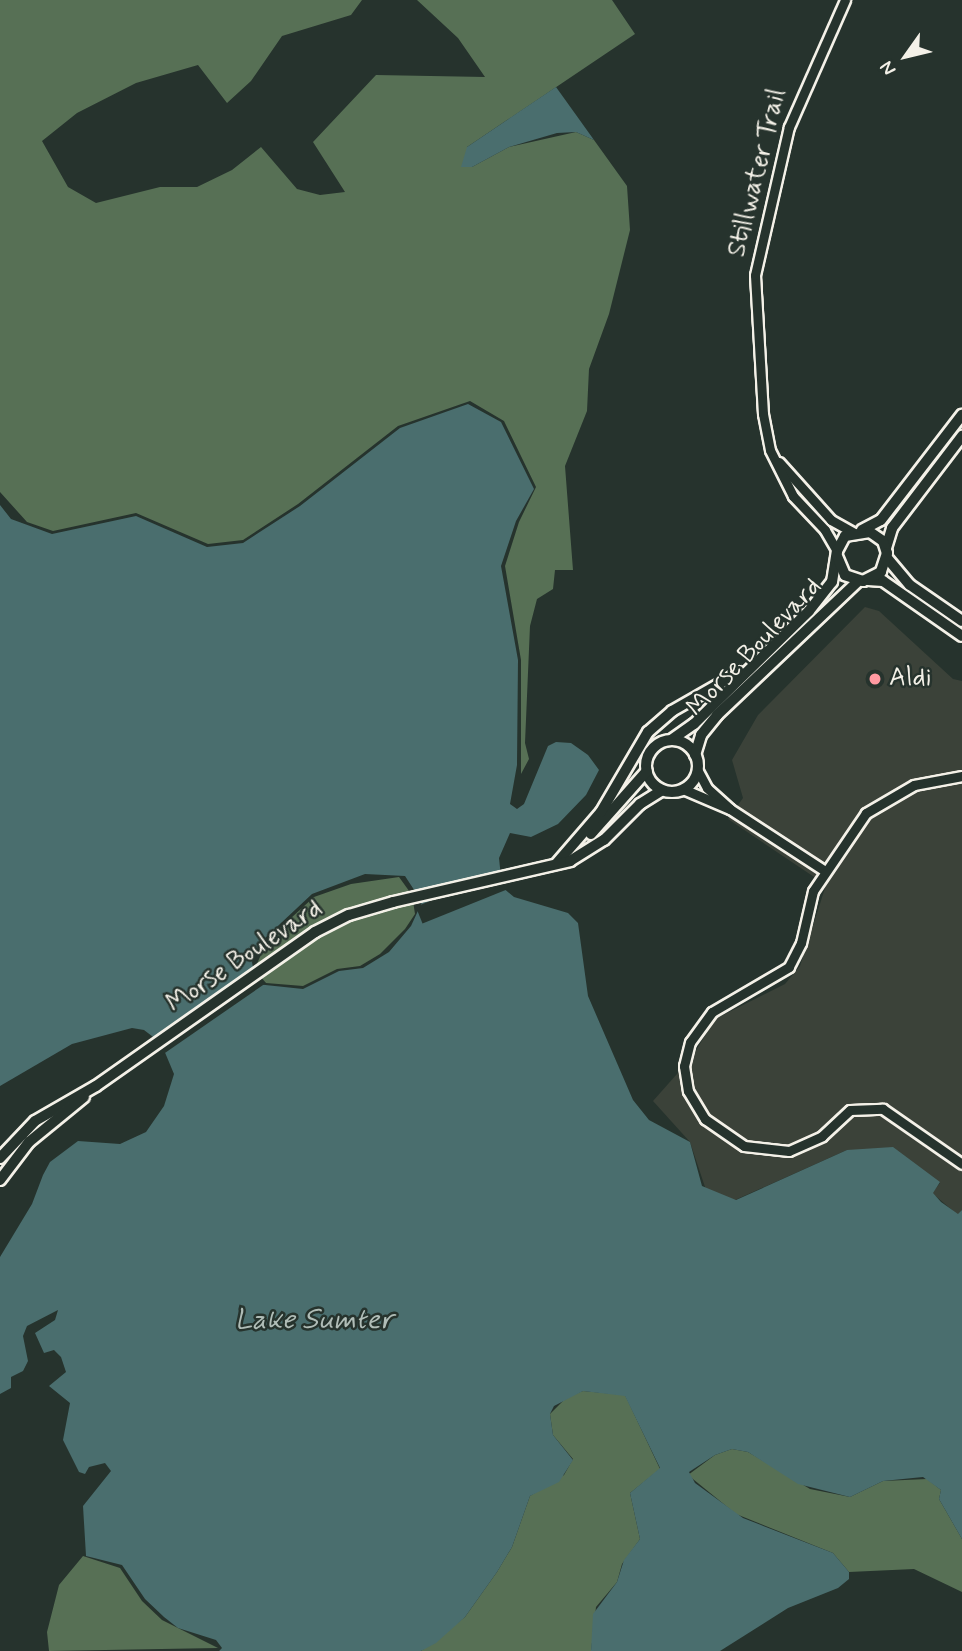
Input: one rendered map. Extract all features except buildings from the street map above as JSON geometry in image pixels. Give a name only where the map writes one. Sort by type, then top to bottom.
[{"type":"main road","points":[[962,415],[881,520],[858,531],[837,554],[845,575],[883,582],[962,636]]},
{"type":"main road","points":[[863,580],[881,572],[892,528],[962,436]]},
{"type":"main road","points":[[858,531],[877,535],[886,553],[910,585],[962,621]]},
{"type":"main road","name":"Morse Boulevard","points":[[671,740],[694,724],[824,592],[836,571],[837,554]]},
{"type":"main road","name":"Morse Boulevard","points":[[695,755],[701,735],[717,715],[863,580]]},
{"type":"main road","name":"Morse Boulevard","points":[[569,851],[601,812],[648,732],[671,711],[756,662]]},
{"type":"main road","points":[[671,740],[681,742],[695,755],[697,769],[683,789],[662,790],[647,771],[653,748],[671,740]]},
{"type":"main road","name":"Morse Boulevard","points":[[555,865],[627,798],[647,771]]},
{"type":"main road","name":"Morse Boulevard","points":[[0,1158],[35,1121],[96,1086],[276,961],[349,915],[393,902],[555,865],[594,847],[640,804],[662,790]]},
{"type":"main road","name":"Morse Boulevard","points":[[0,1180],[29,1142],[96,1086]]},
{"type":"street","name":"Stillwater Trail","points":[[837,554],[825,530],[793,496],[770,450],[765,428],[757,313],[759,249],[798,99],[845,0]]},
{"type":"street","points":[[770,450],[814,503],[838,526],[858,531]]},
{"type":"street","points":[[697,769],[707,788],[730,809],[825,871]]},
{"type":"street","points":[[961,1163],[905,1120],[883,1109],[850,1110],[809,1143],[789,1151],[761,1151],[716,1130],[688,1091],[684,1066],[690,1042],[712,1012],[789,967],[801,943],[813,891],[866,813],[889,797],[930,780],[962,776]]},
{"type":"street","points":[[683,789],[730,809]]},
{"type":"shaded area","points":[[865,607],[879,611],[953,679],[962,681],[962,1210],[958,1215],[932,1193],[940,1183],[891,1150],[847,1150],[735,1200],[706,1190],[690,1142],[653,1101],[692,1057],[715,1019],[785,984],[800,966],[826,885],[728,819],[743,798],[732,760],[758,715]]},
{"type":"green space","points":[[0,0],[362,0],[351,15],[282,36],[251,81],[227,103],[198,65],[136,83],[77,113],[42,141],[68,187],[96,203],[160,187],[197,187],[232,170],[261,147],[297,189],[320,195],[345,192],[313,142],[376,75],[485,77],[458,38],[417,0],[612,0],[635,34],[467,147],[472,167],[509,147],[576,132],[594,140],[627,186],[630,230],[609,314],[589,369],[587,411],[565,466],[573,570],[555,570],[553,589],[537,599],[530,626],[525,743],[529,759],[521,774],[521,660],[505,566],[519,522],[536,487],[504,421],[470,401],[398,426],[298,504],[243,540],[208,544],[136,513],[53,531],[27,522],[0,492]]},
{"type":"green space","points":[[399,877],[412,895],[349,912],[255,968],[268,939],[314,897],[351,884]]},
{"type":"green space","points":[[413,901],[415,914],[405,929],[380,954],[360,966],[337,969],[303,986],[266,983],[260,976],[316,935],[350,918]]},
{"type":"green space","points":[[583,1391],[625,1395],[660,1469],[630,1493],[640,1539],[622,1564],[617,1582],[596,1607],[591,1651],[421,1651],[465,1617],[497,1572],[512,1547],[530,1496],[564,1475],[573,1459],[553,1435],[550,1414],[567,1397]]},
{"type":"green space","points":[[732,1449],[748,1452],[810,1489],[850,1497],[883,1481],[927,1479],[941,1490],[939,1499],[962,1539],[962,1592],[914,1569],[849,1572],[833,1553],[736,1514],[688,1475],[715,1455]]},
{"type":"green space","points":[[83,1556],[120,1568],[142,1601],[162,1620],[218,1648],[49,1651],[47,1632],[59,1585]]},
{"type":"water","points":[[556,87],[594,140],[576,132],[557,133],[509,147],[472,167],[461,167],[467,147]]},
{"type":"water","name":"Lake Sumter","points":[[468,404],[501,422],[534,489],[516,521],[501,566],[518,660],[517,765],[510,804],[517,809],[524,804],[548,746],[556,742],[571,743],[588,755],[599,770],[586,795],[558,824],[531,837],[510,833],[499,858],[502,887],[514,897],[568,913],[578,923],[588,996],[633,1100],[649,1120],[690,1142],[702,1186],[736,1200],[847,1150],[893,1147],[940,1182],[933,1193],[941,1202],[958,1214],[962,1210],[962,1539],[939,1499],[941,1490],[923,1477],[883,1481],[850,1497],[798,1484],[748,1452],[732,1449],[715,1455],[689,1472],[695,1483],[743,1518],[833,1553],[849,1572],[849,1579],[838,1588],[788,1608],[720,1651],[591,1651],[593,1614],[617,1582],[624,1560],[640,1539],[630,1493],[660,1468],[625,1396],[583,1391],[554,1406],[550,1414],[553,1435],[573,1460],[559,1482],[530,1496],[512,1547],[497,1572],[465,1617],[436,1643],[421,1651],[219,1651],[222,1648],[216,1640],[178,1628],[164,1617],[145,1599],[122,1565],[86,1556],[83,1506],[111,1471],[105,1463],[89,1467],[85,1474],[79,1472],[63,1440],[70,1403],[49,1386],[66,1372],[61,1357],[54,1350],[44,1353],[35,1333],[55,1320],[58,1310],[27,1326],[23,1336],[28,1361],[23,1371],[11,1377],[11,1388],[0,1394],[0,1257],[32,1204],[50,1162],[78,1141],[120,1144],[146,1132],[164,1106],[174,1074],[161,1043],[144,1030],[132,1028],[72,1044],[0,1086],[0,505],[11,519],[52,534],[136,516],[207,547],[243,543],[300,506],[400,428]],"holes":[[[365,874],[405,876],[422,902],[411,926],[389,952],[363,968],[339,971],[303,989],[256,984],[252,962],[264,939],[312,894]]]},
{"type":"pier","points":[[502,872],[509,889],[423,924],[416,907]]},
{"type":"pier","points":[[255,968],[258,981],[266,983],[162,1055],[152,1040]]},
{"type":"place","name":"Aldi","points":[[875,679]]}]
